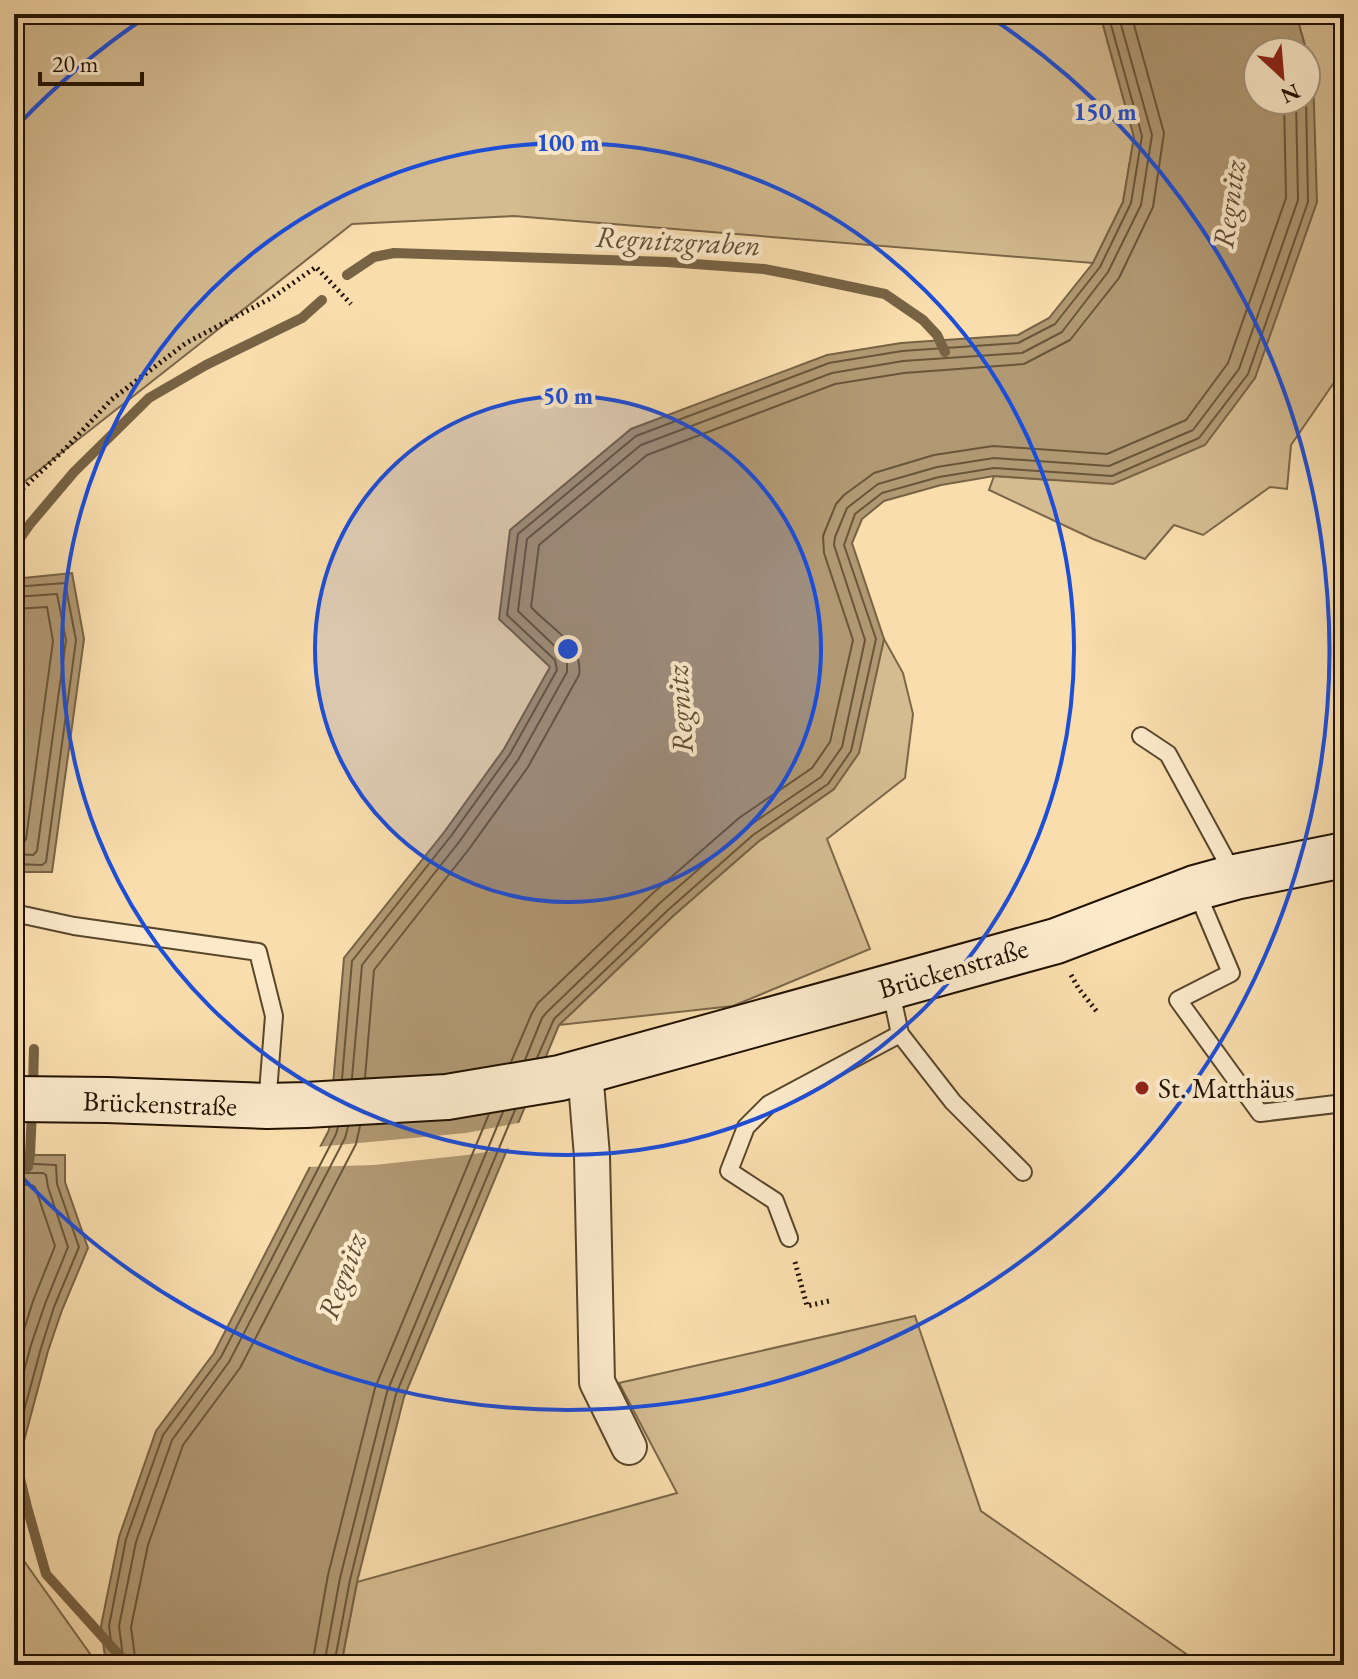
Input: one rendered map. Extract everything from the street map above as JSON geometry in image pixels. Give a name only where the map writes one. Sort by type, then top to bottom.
[{"type":"main road","name":"Brückenstraße","points":[[14,1099],[287,1106],[447,1097],[572,1075],[1056,941],[1215,882],[1344,855]]},
{"type":"street","points":[[572,1075],[592,1156],[597,1382],[629,1447]]},
{"type":"lane","points":[[1141,736],[1168,754],[1215,882],[1231,973],[1178,1000],[1260,1113],[1344,1103]]},
{"type":"lane","points":[[14,913],[74,926],[258,952],[274,1016],[287,1106]]},
{"type":"lane","points":[[890,986],[900,1034],[953,1102],[1023,1172]]},
{"type":"lane","points":[[789,1238],[775,1201],[729,1171],[746,1127],[769,1104],[900,1034]]},
{"type":"path","points":[[14,497],[111,400],[186,343],[273,297],[316,267],[351,304]]},
{"type":"path","points":[[789,1238],[807,1306],[829,1301]]},
{"type":"shaded area","points":[[14,14],[1100,14],[1134,137],[1123,202],[1093,263],[514,216],[352,224],[14,490]]},
{"type":"shaded area","points":[[1296,14],[1344,14],[1344,368],[1291,445],[1287,489],[1270,487],[1203,535],[1174,525],[1145,559],[1093,539],[989,490],[994,476],[1049,480],[1255,378],[1305,116],[1322,116],[1322,36],[1302,36]]},
{"type":"shaded area","points":[[884,639],[903,673],[913,714],[905,778],[827,839],[870,949],[733,1006],[559,1025],[673,916],[759,841],[834,789],[871,692]]},
{"type":"shaded area","points":[[915,1316],[981,1511],[1202,1665],[341,1665],[357,1582],[677,1493],[619,1383]]},
{"type":"shaded area","points":[[14,1547],[98,1665],[14,1665]]},
{"type":"water","name":"Regnitz","points":[[1100,14],[1296,14],[1302,36],[1242,36],[1242,116],[1314,116],[1317,202],[1255,378],[1205,445],[1113,484],[994,476],[941,485],[884,501],[862,519],[852,543],[884,639],[859,753],[834,789],[759,841],[673,916],[559,1025],[404,1397],[357,1582],[341,1665],[106,1665],[101,1626],[119,1537],[156,1431],[214,1353],[329,1130],[344,958],[445,831],[504,749],[550,667],[499,619],[510,530],[631,429],[827,355],[901,343],[1018,335],[1049,318],[1093,263],[1123,202],[1134,137]]},
{"type":"water","points":[[72,573],[84,639],[52,872],[14,872],[14,579]]},
{"type":"water","points":[[14,1155],[65,1155],[65,1182],[88,1248],[48,1351],[17,1467],[14,1461]]},
{"type":"pier","points":[[523,1122],[512,1148],[374,1165],[305,1167],[316,1147],[466,1133]]},
{"type":"waterway","name":"Regnitzgraben","points":[[347,275],[374,257],[394,253],[667,262],[764,269],[885,294],[923,320],[937,335],[945,352]]},
{"type":"waterway","name":"Regnitzgraben","points":[[14,547],[74,472],[149,398],[206,365],[302,318],[322,300]]},
{"type":"waterway","points":[[33,1087],[34,1049]]},
{"type":"waterway","points":[[28,1167],[32,1111]]},
{"type":"waterway","name":"Regnitzgraben","points":[[14,1454],[46,1574],[128,1665]]},
{"type":"place","name":"St. Matthäus","points":[[1142,1088]]}]
